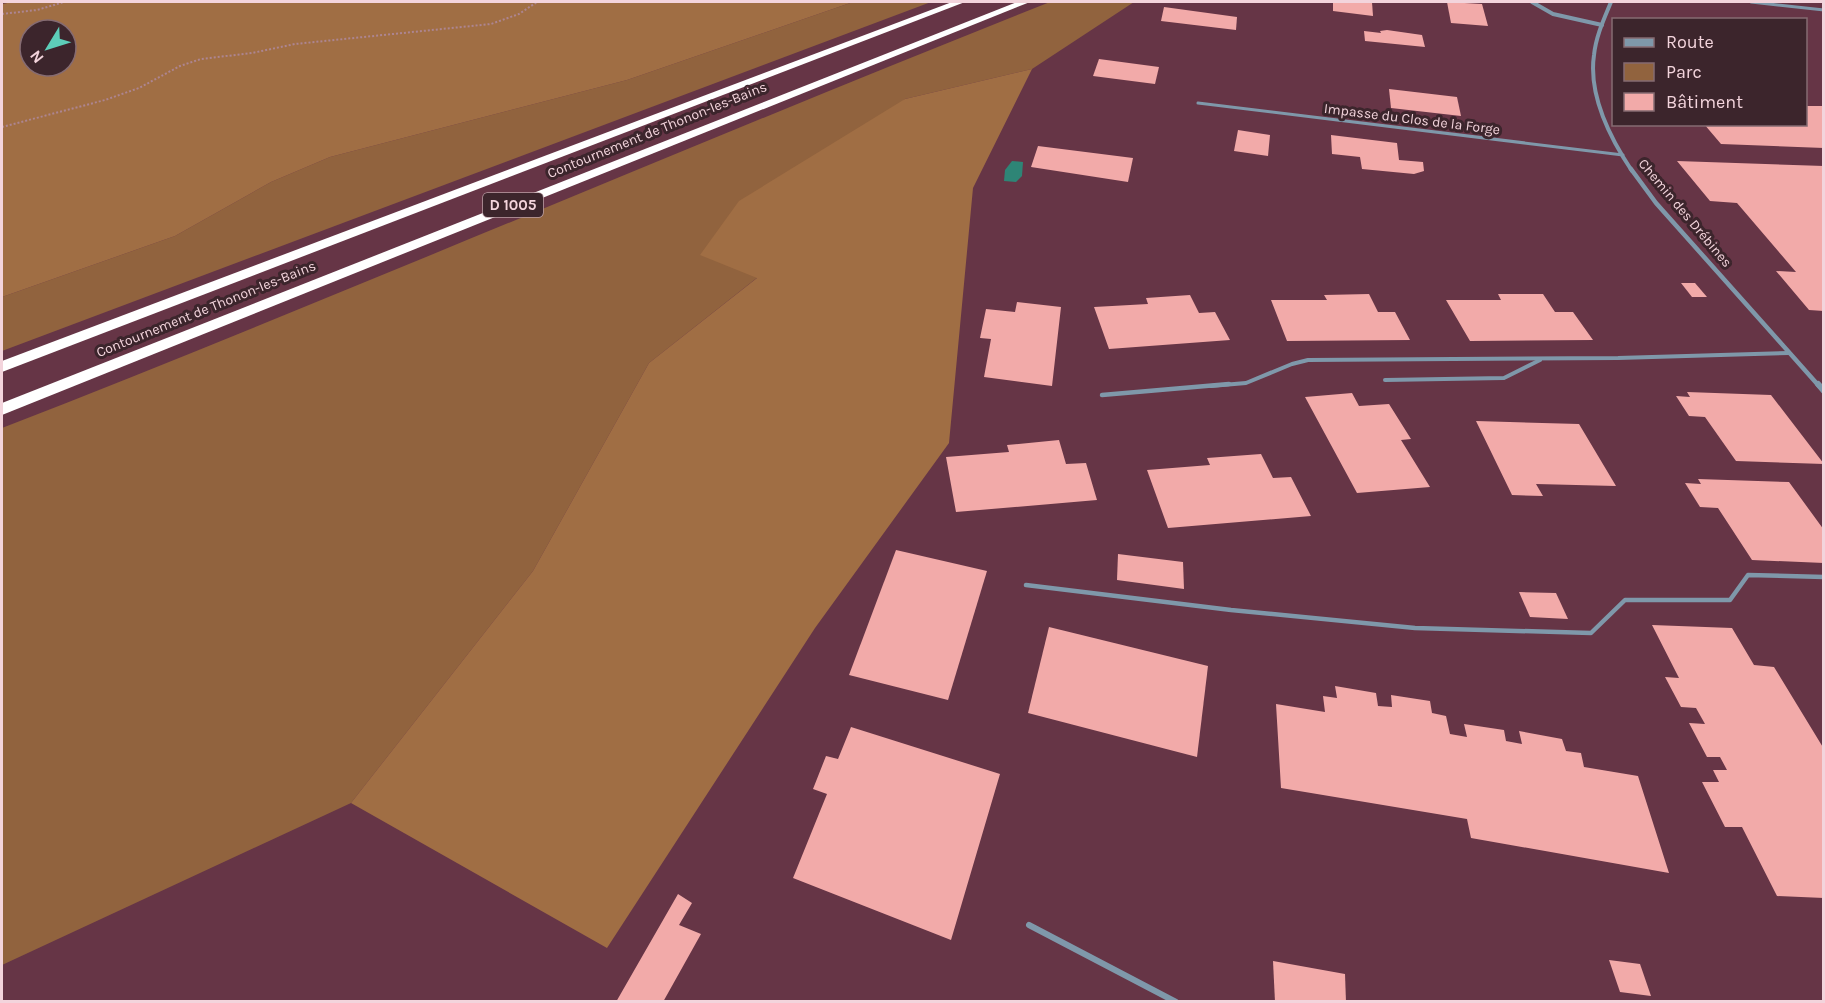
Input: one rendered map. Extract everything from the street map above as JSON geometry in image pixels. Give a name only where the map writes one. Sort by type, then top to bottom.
[{"type":"highway","name":"Contournement de Thonon-les-Bains","points":[[2,367],[960,2]]},
{"type":"highway","name":"Contournement de Thonon-les-Bains","points":[[2,408],[1024,2]]},
{"type":"street","points":[[1532,2],[1553,14],[1602,25]]},
{"type":"street","name":"Chemin des Drébines","points":[[1611,2],[1593,56],[1594,83],[1604,117],[1623,155],[1659,204],[1824,392]]},
{"type":"lane","points":[[1751,2],[1824,10]]},
{"type":"lane","name":"Impasse du Clos de la Forge","points":[[1198,103],[1623,155]]},
{"type":"lane","points":[[1102,395],[1246,383],[1261,379],[1295,362],[1308,360],[1789,353]]},
{"type":"lane","points":[[1385,380],[1504,378],[1542,358]]},
{"type":"lane","points":[[1026,585],[1231,610],[1415,628],[1591,633],[1626,600],[1730,600],[1748,575],[1824,577]]},
{"type":"lane","points":[[1029,925],[1176,1002]]},
{"type":"path","points":[[2,14],[37,10],[63,2]]},
{"type":"path","points":[[2,127],[105,100],[139,88],[180,66],[201,59],[252,53],[296,44],[491,24],[519,14],[537,2]]},
{"type":"green space","points":[[853,2],[931,2],[2,351],[2,297],[175,236],[271,182],[330,157],[627,80]]},
{"type":"green space","points":[[1050,2],[1134,2],[1032,69],[905,99],[758,277],[649,363],[533,571],[351,803],[2,965],[2,428]]},
{"type":"shaded area","points":[[13,2],[853,2],[627,80],[330,157],[271,182],[175,236],[2,297],[2,4]]},
{"type":"shaded area","points":[[1032,69],[973,188],[949,443],[815,628],[607,948],[351,803],[533,571],[649,363],[757,278],[700,255],[739,201],[905,99]]},
{"type":"shaded area","points":[[1012,161],[1023,162],[1022,176],[1016,182],[1004,181],[1005,170]]},
{"type":"building","points":[[1333,2],[1372,2],[1373,16],[1333,11]]},
{"type":"building","points":[[1447,2],[1482,4],[1488,26],[1451,23]]},
{"type":"building","points":[[1164,7],[1237,17],[1236,30],[1161,21]]},
{"type":"building","points":[[1364,31],[1381,33],[1380,31],[1422,35],[1425,47],[1365,41]]},
{"type":"building","points":[[1099,59],[1159,67],[1155,84],[1093,76]]},
{"type":"building","points":[[1389,89],[1457,97],[1461,116],[1391,108]]},
{"type":"building","points":[[1807,106],[1824,106],[1824,148],[1721,144],[1706,126],[1807,126]]},
{"type":"building","points":[[1238,130],[1270,135],[1268,156],[1234,151]]},
{"type":"building","points":[[1331,135],[1397,143],[1399,160],[1423,162],[1424,171],[1414,174],[1362,169],[1360,157],[1332,154]]},
{"type":"building","points":[[1038,146],[1133,158],[1128,182],[1031,167]]},
{"type":"building","points":[[1677,161],[1824,166],[1824,311],[1809,310],[1776,271],[1796,272],[1737,203],[1710,201]]},
{"type":"building","points":[[1681,283],[1695,283],[1707,297],[1692,297]]},
{"type":"building","points":[[1369,294],[1378,312],[1395,312],[1410,340],[1287,341],[1271,300],[1327,300],[1324,295]]},
{"type":"building","points":[[1498,294],[1543,294],[1555,312],[1573,312],[1593,340],[1470,341],[1446,300],[1501,300]]},
{"type":"building","points":[[1190,295],[1199,313],[1215,312],[1230,340],[1109,349],[1094,307],[1148,304],[1146,298]]},
{"type":"building","points":[[1017,302],[1061,307],[1052,386],[984,377],[991,339],[980,338],[986,309],[1015,312]]},
{"type":"building","points":[[1687,392],[1771,395],[1824,464],[1736,461],[1705,417],[1689,416],[1676,396],[1690,397]]},
{"type":"building","points":[[1352,393],[1359,406],[1389,404],[1411,439],[1401,440],[1430,487],[1357,493],[1305,397]]},
{"type":"building","points":[[1476,421],[1579,424],[1616,486],[1536,484],[1543,496],[1512,495]]},
{"type":"building","points":[[1059,440],[1066,464],[1086,463],[1097,500],[956,512],[946,457],[1009,452],[1007,445]]},
{"type":"building","points":[[1261,454],[1273,478],[1291,477],[1311,516],[1168,528],[1147,470],[1210,465],[1207,458]]},
{"type":"building","points":[[1698,479],[1789,482],[1824,530],[1824,563],[1752,560],[1718,508],[1700,507],[1685,483],[1701,484]]},
{"type":"building","points":[[896,550],[987,571],[948,700],[849,675]]},
{"type":"building","points":[[1118,554],[1183,562],[1184,589],[1117,580]]},
{"type":"building","points":[[1519,592],[1556,593],[1568,619],[1530,617]]},
{"type":"building","points":[[1652,625],[1732,628],[1754,665],[1774,667],[1824,749],[1824,898],[1777,896],[1742,827],[1725,827],[1702,782],[1719,782],[1713,770],[1727,770],[1720,757],[1707,757],[1689,723],[1705,724],[1696,708],[1681,707],[1665,677],[1679,678]]},
{"type":"building","points":[[1049,627],[1208,666],[1197,757],[1028,713]]},
{"type":"building","points":[[1335,686],[1376,693],[1378,706],[1392,707],[1391,695],[1430,701],[1432,713],[1446,716],[1450,734],[1467,737],[1464,724],[1504,730],[1506,741],[1522,744],[1519,731],[1562,739],[1566,751],[1581,753],[1584,767],[1638,776],[1669,873],[1471,838],[1467,819],[1281,788],[1276,704],[1325,712],[1323,696],[1337,698]]},
{"type":"building","points":[[851,727],[1000,774],[951,940],[793,878],[827,794],[813,789],[826,756],[838,759]]},
{"type":"building","points":[[678,894],[692,903],[679,925],[701,934],[663,1002],[616,1002]]},
{"type":"building","points":[[1609,960],[1640,964],[1651,996],[1620,992]]},
{"type":"building","points":[[1273,961],[1345,974],[1346,1002],[1275,1002]]}]
